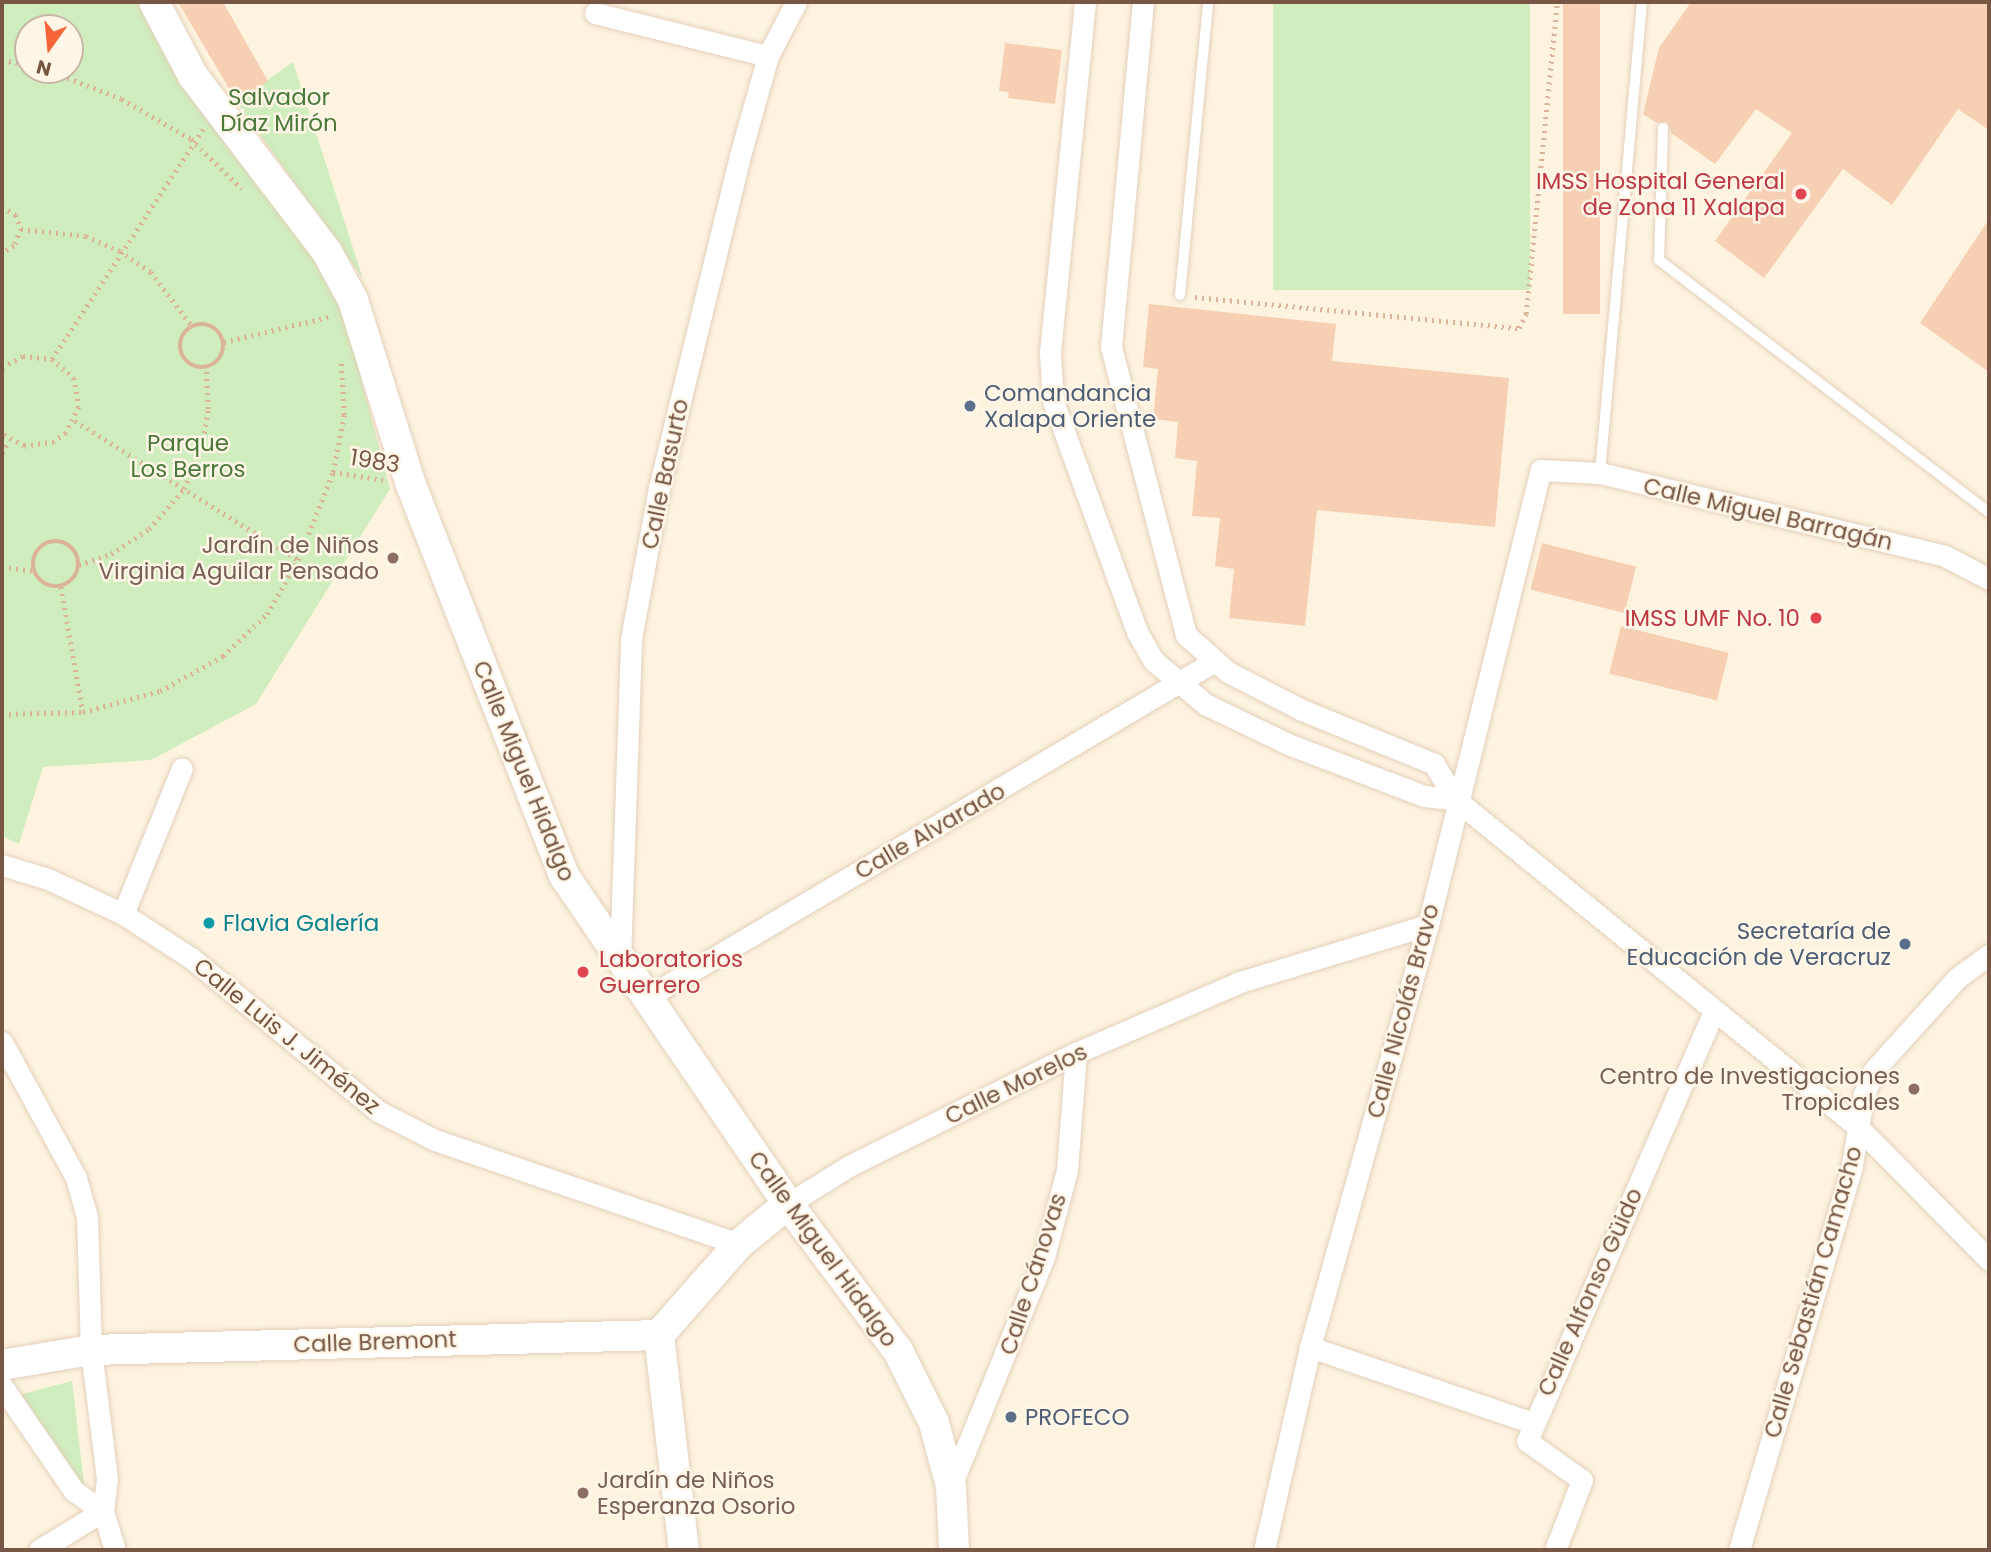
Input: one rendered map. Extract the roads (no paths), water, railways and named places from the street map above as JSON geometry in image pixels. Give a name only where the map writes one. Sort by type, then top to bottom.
[{"type":"main road","name":"Calle Miguel Hidalgo","points":[[154,2],[193,76],[327,252],[353,300],[411,485],[565,877],[788,1204],[898,1351],[934,1423],[951,1486],[954,1550]]},
{"type":"main road","name":"Calle Morelos","points":[[659,1335],[739,1244],[788,1204]]},
{"type":"main road","name":"Calle Bremont","points":[[2,1365],[91,1350],[659,1335]]},
{"type":"main road","points":[[659,1335],[684,1550]]},
{"type":"street","name":"Calle Basurto","points":[[620,961],[631,639],[659,488],[768,57],[796,2]]},
{"type":"street","points":[[1085,2],[1049,353],[1053,401],[1137,632],[1179,686],[1288,744],[1424,796],[1455,799]]},
{"type":"street","points":[[1143,2],[1111,347],[1186,635],[1213,662],[1302,710],[1434,764],[1455,799],[1713,1013],[1858,1127],[1989,1260]]},
{"type":"street","points":[[596,13],[768,57]]},
{"type":"street","name":"Calle Miguel Barragán","points":[[1541,470],[1600,473],[1945,556],[1989,579]]},
{"type":"street","name":"Calle Nicolás Bravo","points":[[1264,1550],[1310,1347],[1428,925],[1455,799],[1541,470]]},
{"type":"street","name":"Calle Alvarado","points":[[646,998],[1179,686],[1213,662]]},
{"type":"street","points":[[123,914],[182,768]]},
{"type":"street","name":"Calle Luis J. Jiménez","points":[[2,865],[48,879],[123,914],[191,958],[378,1111],[435,1140],[739,1244]]},
{"type":"street","name":"Calle Morelos","points":[[788,1204],[849,1166],[1076,1053],[1240,982],[1428,925]]},
{"type":"street","name":"Calle Sebastián Camacho","points":[[1739,1550],[1851,1170],[1858,1127],[1874,1070],[1957,978],[1989,956]]},
{"type":"street","name":"Calle Alfonso Güido","points":[[1555,1550],[1582,1480],[1532,1448],[1527,1441],[1713,1013]]},
{"type":"street","points":[[2,1042],[76,1178],[87,1217],[91,1350],[107,1479],[103,1511],[115,1550]]},
{"type":"street","name":"Calle Cánovas","points":[[951,1486],[1044,1257],[1067,1170],[1076,1053]]},
{"type":"street","points":[[1310,1347],[1533,1423]]},
{"type":"street","points":[[2,1386],[74,1491],[103,1511]]},
{"type":"street","points":[[39,1550],[103,1511]]},
{"type":"lane","points":[[1180,295],[1208,2]]},
{"type":"lane","points":[[1600,473],[1642,2]]},
{"type":"lane","points":[[1663,128],[1660,260],[1989,512]]},
{"type":"place","name":"IMSS Hospital General de Zona 11 Xalapa","points":[[1801,194]]},
{"type":"place","name":"Comandancia Xalapa Oriente","points":[[970,406]]},
{"type":"place","name":"Jardín de Niños Virginia Aguilar Pensado","points":[[393,558]]},
{"type":"place","name":"IMSS UMF No. 10","points":[[1816,618]]},
{"type":"place","name":"Flavia Galería","points":[[209,923]]},
{"type":"place","name":"Secretaría de Educación de Veracruz","points":[[1905,944]]},
{"type":"place","name":"Laboratorios Guerrero","points":[[583,972]]},
{"type":"place","name":"Centro de Investigaciones Tropicales","points":[[1914,1089]]},
{"type":"place","name":"PROFECO","points":[[1011,1417]]},
{"type":"place","name":"Jardín de Niños Esperanza Osorio","points":[[583,1493]]},
{"type":"park label","name":"Salvador Díaz Mirón","points":[[279,110]]},
{"type":"park label","name":"Parque Los Berros","points":[[188,456]]}]
